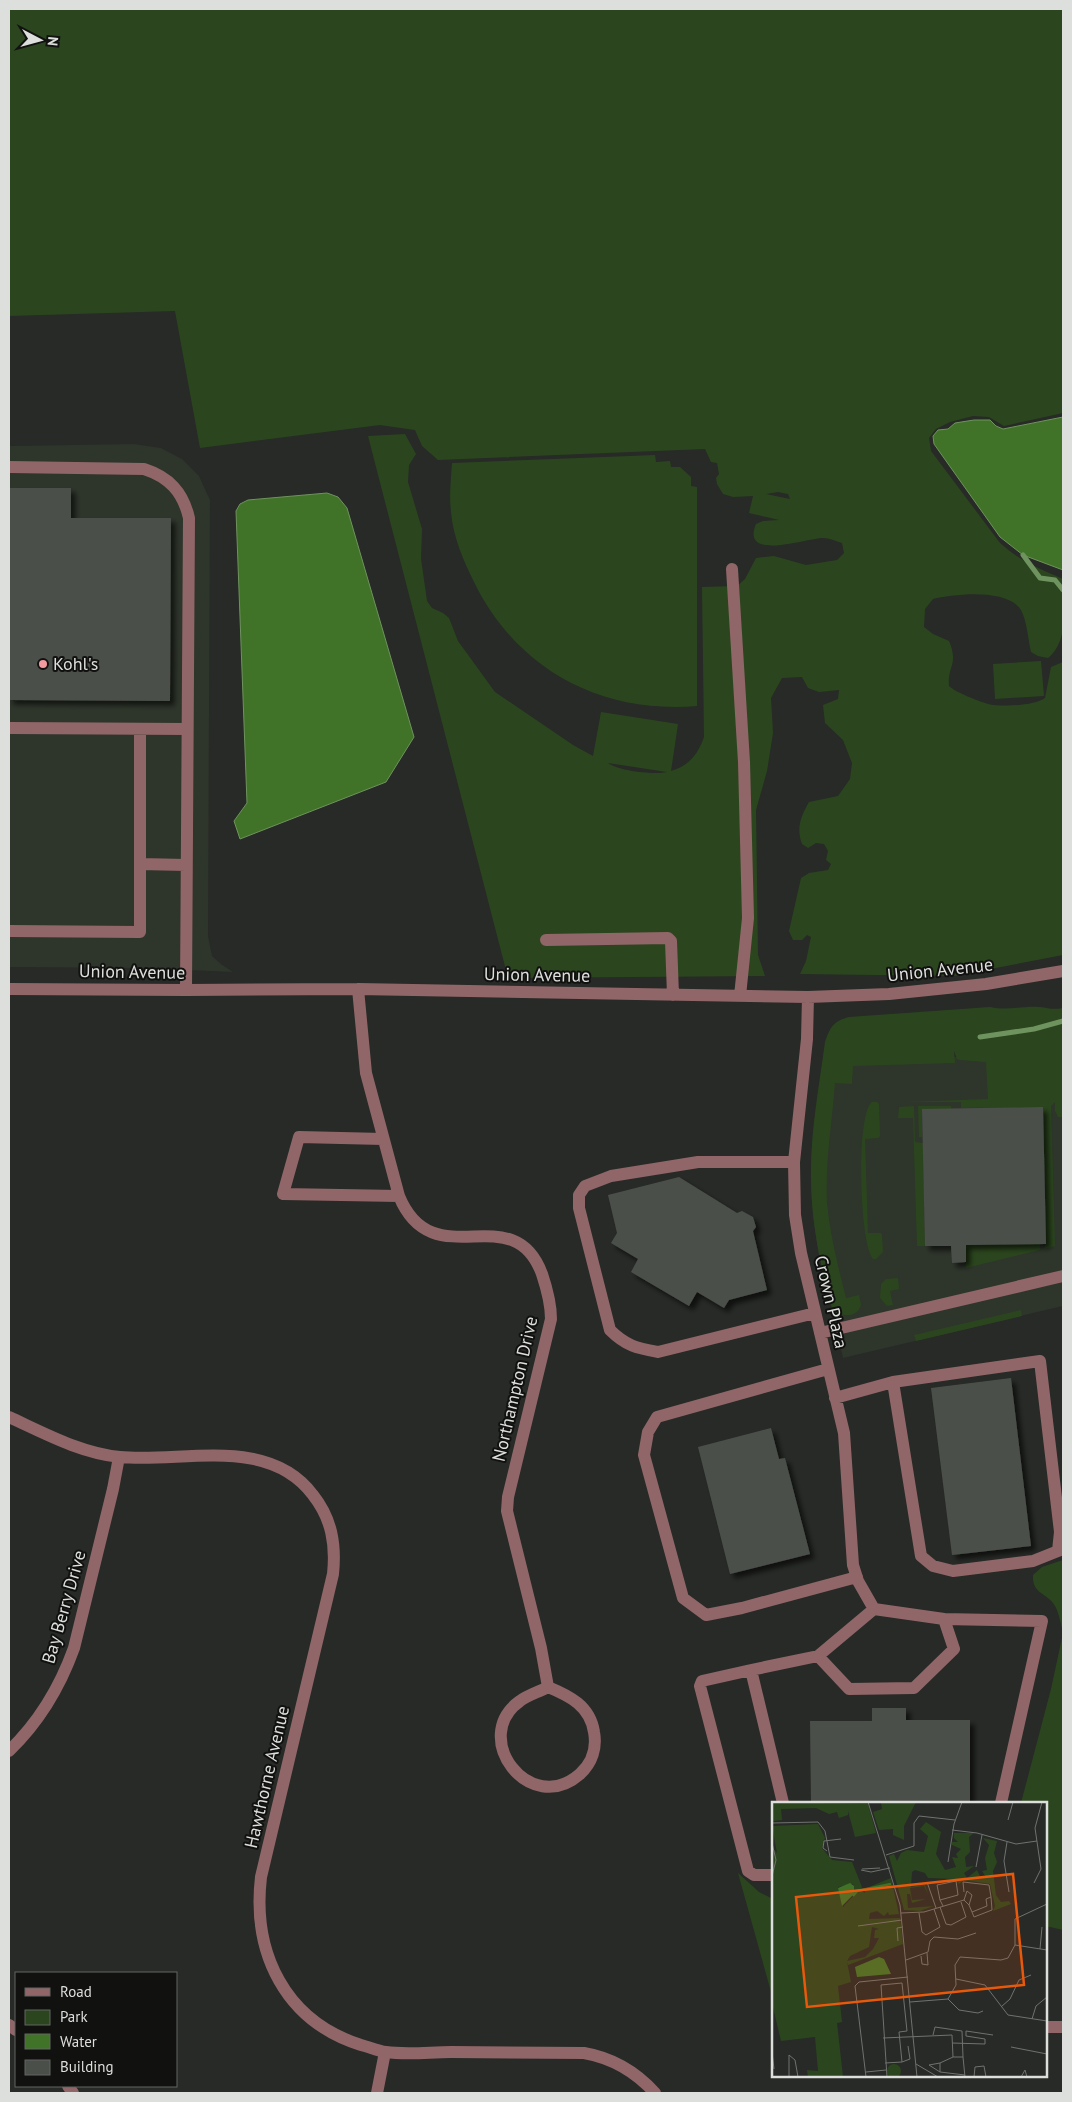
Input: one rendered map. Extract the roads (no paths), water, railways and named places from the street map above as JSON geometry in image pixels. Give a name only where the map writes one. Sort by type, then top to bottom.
[{"type":"street","points":[[9,467],[144,469],[162,476],[177,488],[182,496],[189,518],[186,990]]},
{"type":"street","points":[[732,569],[744,762],[748,918],[740,996]]},
{"type":"street","points":[[9,728],[187,729]]},
{"type":"street","points":[[9,931],[140,932],[140,729]]},
{"type":"street","points":[[140,864],[186,865]]},
{"type":"street","points":[[546,940],[668,938],[670,941],[673,995]]},
{"type":"street","name":"Union Avenue","points":[[9,988],[186,990],[358,988],[808,997],[889,994],[986,984],[1063,972]]},
{"type":"street","name":"Northampton Drive","points":[[358,988],[366,1073],[398,1196],[405,1212],[415,1224],[428,1232],[442,1236],[500,1237],[515,1240],[527,1248],[536,1260],[546,1286],[551,1319],[508,1497],[507,1511],[541,1648],[548,1687]]},
{"type":"street","name":"Crown Plaza","points":[[808,997],[807,1039],[794,1162],[795,1215],[801,1252],[844,1433],[850,1544],[857,1577],[874,1609]]},
{"type":"street","points":[[383,1138],[299,1137],[283,1194],[398,1196]]},
{"type":"street","points":[[794,1162],[698,1162],[611,1176],[585,1186],[578,1194],[610,1330],[622,1342],[658,1352],[815,1313]]},
{"type":"street","points":[[820,1333],[1063,1276]]},
{"type":"street","points":[[835,1398],[893,1382],[1040,1361],[1060,1532],[1058,1551],[1033,1561],[953,1571],[933,1566],[921,1556],[893,1382]]},
{"type":"street","points":[[828,1369],[657,1417],[648,1432],[644,1455],[683,1598],[706,1615],[742,1608],[857,1577]]},
{"type":"street","name":"Hawthorne Avenue","points":[[9,1417],[68,1444],[119,1457],[253,1458],[274,1465],[294,1476],[308,1488],[326,1515],[334,1539],[333,1574],[261,1878],[259,1899],[260,1925],[265,1950],[275,1973],[288,1994],[305,2013],[328,2031],[345,2040],[385,2052],[584,2053],[611,2060],[633,2072],[655,2093]]},
{"type":"street","name":"Bay Berry Drive","points":[[9,1751],[34,1723],[57,1689],[69,1662],[106,1517],[119,1457]]},
{"type":"street","points":[[772,1875],[754,1876],[748,1871],[700,1686],[702,1682],[818,1656],[874,1609],[944,1618],[1042,1621],[1001,1802]]},
{"type":"street","points":[[818,1656],[849,1689],[914,1688],[954,1649],[944,1618]]},
{"type":"street","points":[[751,1670],[783,1802]]},
{"type":"street","points":[[548,1687],[575,1700],[586,1711],[593,1725],[596,1740],[593,1756],[585,1770],[573,1780],[552,1786],[542,1786],[527,1782],[508,1765],[502,1750],[501,1734],[505,1720],[520,1700],[548,1687]]},
{"type":"street","points":[[1047,2027],[1063,2027]]},
{"type":"street","points":[[377,2093],[385,2052]]},
{"type":"water","points":[[1063,417],[1063,570],[1023,555],[1000,537],[934,444],[933,436],[938,430],[948,429],[955,423],[974,420],[990,420],[996,426],[1003,429]]},
{"type":"water","points":[[327,493],[338,497],[347,508],[414,737],[386,782],[240,839],[234,821],[247,803],[236,511],[240,504],[248,500]]},
{"type":"waterway","points":[[1023,555],[1040,578],[1055,580],[1063,590]]},
{"type":"waterway","points":[[980,1037],[1034,1029],[1063,1021]]},
{"type":"place","name":"Kohl's","points":[[43,664]]}]
